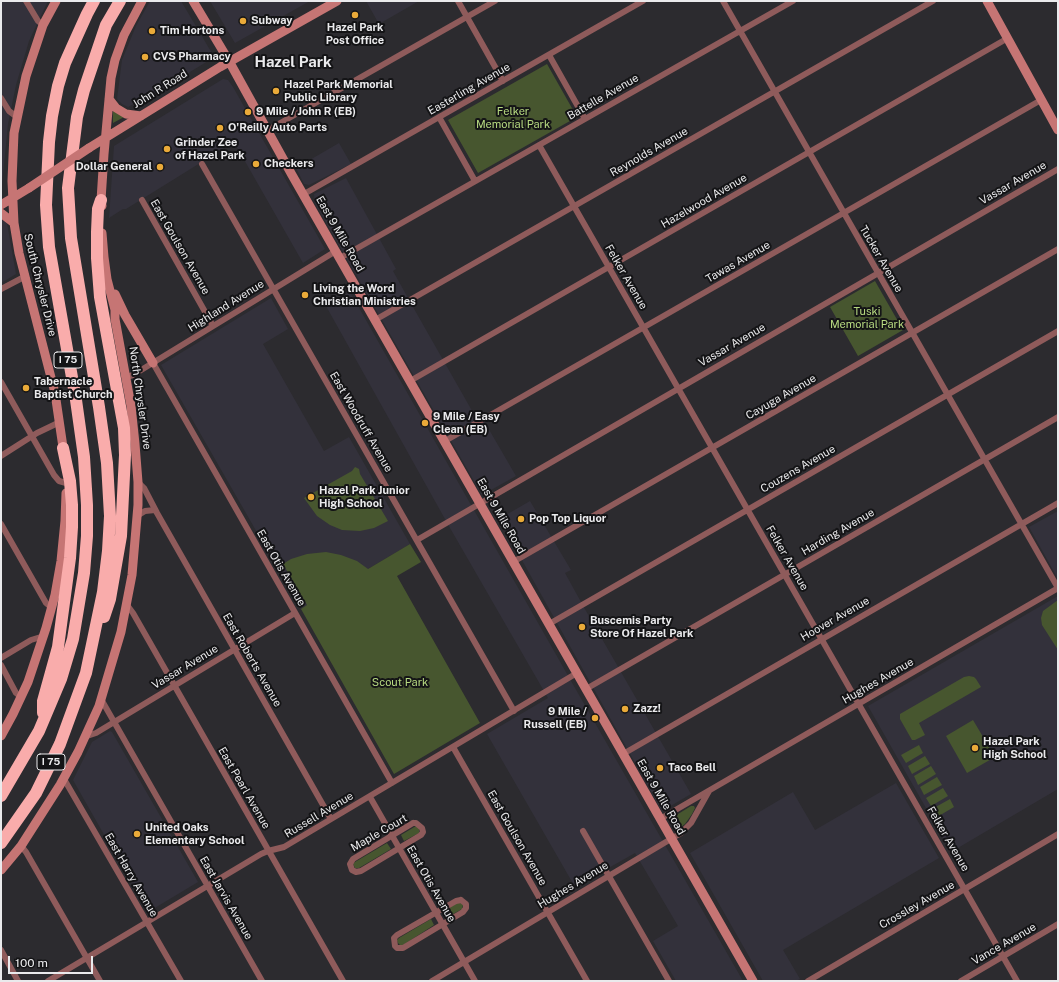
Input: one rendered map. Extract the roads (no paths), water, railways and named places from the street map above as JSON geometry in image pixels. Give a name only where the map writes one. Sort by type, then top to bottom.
[{"type":"highway","name":"I 75","points":[[1,796],[43,722],[61,679],[73,639],[84,573],[87,536],[87,505],[84,456],[48,240],[46,205],[49,142],[58,86],[65,63],[94,1]]},
{"type":"highway","name":"I 75","points":[[1,843],[36,793],[60,744],[86,673],[103,592],[108,551],[110,516],[107,463],[71,238],[68,188],[77,117],[84,90],[106,25],[120,1]]},
{"type":"highway","points":[[86,673],[110,599],[121,536],[125,455],[124,428],[100,297],[97,258],[98,209],[101,200]]},
{"type":"highway","points":[[43,722],[43,701],[58,647],[71,542],[72,527],[70,481],[63,448]]},
{"type":"main road","name":"South Chrysler Drive","points":[[1,736],[21,697],[44,636],[52,608],[61,561],[65,521],[66,483],[60,422],[50,373],[24,277],[14,223],[12,161],[17,118],[26,76],[43,25],[56,1]]},
{"type":"main road","name":"North Chrysler Drive","points":[[1,870],[21,846],[64,779],[84,738],[101,699],[121,632],[127,605],[133,565],[138,482],[133,422],[104,257],[102,236],[103,210],[101,200],[111,78],[119,48],[128,25],[142,1]]},
{"type":"main road","name":"East 9 Mile Road","points":[[193,1],[229,61],[375,320],[753,981]]},
{"type":"main road","name":"John R Road","points":[[1,205],[89,148],[229,61],[337,1]]},
{"type":"main road","points":[[987,1],[1058,130]]},
{"type":"main road","points":[[109,99],[116,108],[126,114],[141,116]]},
{"type":"main road","points":[[1,213],[14,223]]},
{"type":"main road","points":[[107,274],[125,315],[153,363]]},
{"type":"street","points":[[26,1],[38,21],[43,25]]},
{"type":"street","points":[[458,1],[503,81]]},
{"type":"street","points":[[268,130],[494,1]]},
{"type":"street","name":"Easterling Avenue","points":[[304,194],[644,1]]},
{"type":"street","name":"Tucker Avenue","points":[[723,1],[1058,588]]},
{"type":"street","name":"Battelle Avenue","points":[[338,255],[475,181],[793,1]]},
{"type":"street","name":"Reynolds Avenue","points":[[375,320],[933,1]]},
{"type":"street","name":"Hazelwood Avenue","points":[[410,380],[1008,38]]},
{"type":"street","points":[[549,55],[585,119]]},
{"type":"street","points":[[1,98],[9,111],[17,118]]},
{"type":"street","name":"Tawas Avenue","points":[[445,441],[1041,100]]},
{"type":"street","points":[[439,117],[475,181]]},
{"type":"street","name":"Felker Avenue","points":[[539,145],[1017,981]]},
{"type":"street","name":"East Woodruff Avenue","points":[[202,164],[514,710]]},
{"type":"street","name":"Vassar Avenue","points":[[416,540],[479,502],[1058,168]]},
{"type":"street","name":"East Goulson Avenue","points":[[142,200],[213,326]]},
{"type":"street","name":"Cayuga Avenue","points":[[513,562],[1058,248]]},
{"type":"street","name":"Highland Avenue","points":[[126,377],[133,375],[153,363],[274,288],[338,255]]},
{"type":"street","points":[[1,289],[24,277]]},
{"type":"street","points":[[115,314],[117,298]]},
{"type":"street","name":"East Otis Avenue","points":[[115,314],[121,312],[148,359],[153,363],[392,783]]},
{"type":"street","name":"Couzens Avenue","points":[[549,624],[1058,331]]},
{"type":"street","points":[[1,382],[54,475],[59,481],[66,483]]},
{"type":"street","name":"Harding Avenue","points":[[586,689],[1058,417]]},
{"type":"street","points":[[1,456],[60,422]]},
{"type":"street","name":"East Roberts Avenue","points":[[138,482],[144,488],[155,510],[332,820]]},
{"type":"street","name":"Hoover Avenue","points":[[623,754],[1058,502]]},
{"type":"street","points":[[137,516],[145,511],[155,510]]},
{"type":"street","points":[[1,524],[46,603],[52,608]]},
{"type":"street","name":"Hughes Avenue","points":[[660,820],[1058,588]]},
{"type":"street","name":"East Pearl Avenue","points":[[127,605],[133,613],[343,981]]},
{"type":"street","name":"Vassar Avenue","points":[[84,738],[96,733],[295,613]]},
{"type":"street","points":[[1,658],[31,640],[44,636]]},
{"type":"street","points":[[1,666],[16,692],[21,697]]},
{"type":"street","name":"Russell Avenue","points":[[48,981],[268,851],[284,848],[577,673]]},
{"type":"street","name":"East Jarvis Avenue","points":[[101,699],[115,721],[127,745],[262,981]]},
{"type":"street","name":"East Goulson Avenue","points":[[453,747],[587,981]]},
{"type":"street","name":"East Harry Avenue","points":[[64,779],[181,981]]},
{"type":"street","name":"Hughes Avenue","points":[[432,981],[681,833],[691,823],[709,791]]},
{"type":"street","name":"East Otis Avenue","points":[[370,797],[475,981]]},
{"type":"street","name":"Maple Court","points":[[413,823],[416,823],[422,828],[423,832],[421,835],[399,848],[359,872],[352,870],[350,864],[353,859],[413,823]]},
{"type":"street","points":[[583,831],[669,981]]},
{"type":"street","name":"Crossley Avenue","points":[[808,981],[1058,834]]},
{"type":"street","points":[[21,846],[26,852],[100,981]]},
{"type":"street","points":[[459,900],[466,904],[465,911],[443,924],[403,948],[395,946],[394,938],[397,935],[459,900]]},
{"type":"street","name":"Vance Avenue","points":[[960,981],[1058,924]]},
{"type":"street","points":[[1,950],[18,981]]},
{"type":"place","name":"Hazel Park Post Office","points":[[355,15]]},
{"type":"place","name":"Subway","points":[[243,21]]},
{"type":"place","name":"Tim Hortons","points":[[152,31]]},
{"type":"place","name":"CVS Pharmacy","points":[[145,57]]},
{"type":"place","name":"Hazel Park Memorial Public Library","points":[[276,91]]},
{"type":"place","name":"9 Mile / John R (EB)","points":[[248,112]]},
{"type":"place","name":"O'Reilly Auto Parts","points":[[220,128]]},
{"type":"place","name":"Grinder Zee of Hazel Park","points":[[167,149]]},
{"type":"place","name":"Checkers","points":[[256,164]]},
{"type":"place","name":"Dollar General","points":[[160,167]]},
{"type":"place","name":"Living the Word Christian Ministries","points":[[305,295]]},
{"type":"place","name":"Tabernacle Baptist Church","points":[[26,388]]},
{"type":"place","name":"9 Mile / Easy Clean (EB)","points":[[425,423]]},
{"type":"place","name":"Hazel Park Junior High School","points":[[311,497]]},
{"type":"place","name":"Pop Top Liquor","points":[[521,519]]},
{"type":"place","name":"Buscemis Party Store Of Hazel Park","points":[[582,627]]},
{"type":"place","name":"Zazz!","points":[[625,709]]},
{"type":"place","name":"9 Mile / Russell (EB)","points":[[595,718]]},
{"type":"place","name":"Hazel Park High School","points":[[975,748]]},
{"type":"place","name":"Taco Bell","points":[[660,768]]},
{"type":"place","name":"United Oaks Elementary School","points":[[137,834]]},
{"type":"district","name":"Hazel Park","points":[[293,62]]},
{"type":"park label","name":"Felker Memorial Park","points":[[513,118]]},
{"type":"park label","name":"Tuski Memorial Park","points":[[867,318]]},
{"type":"park label","name":"Scout Park","points":[[400,683]]}]
